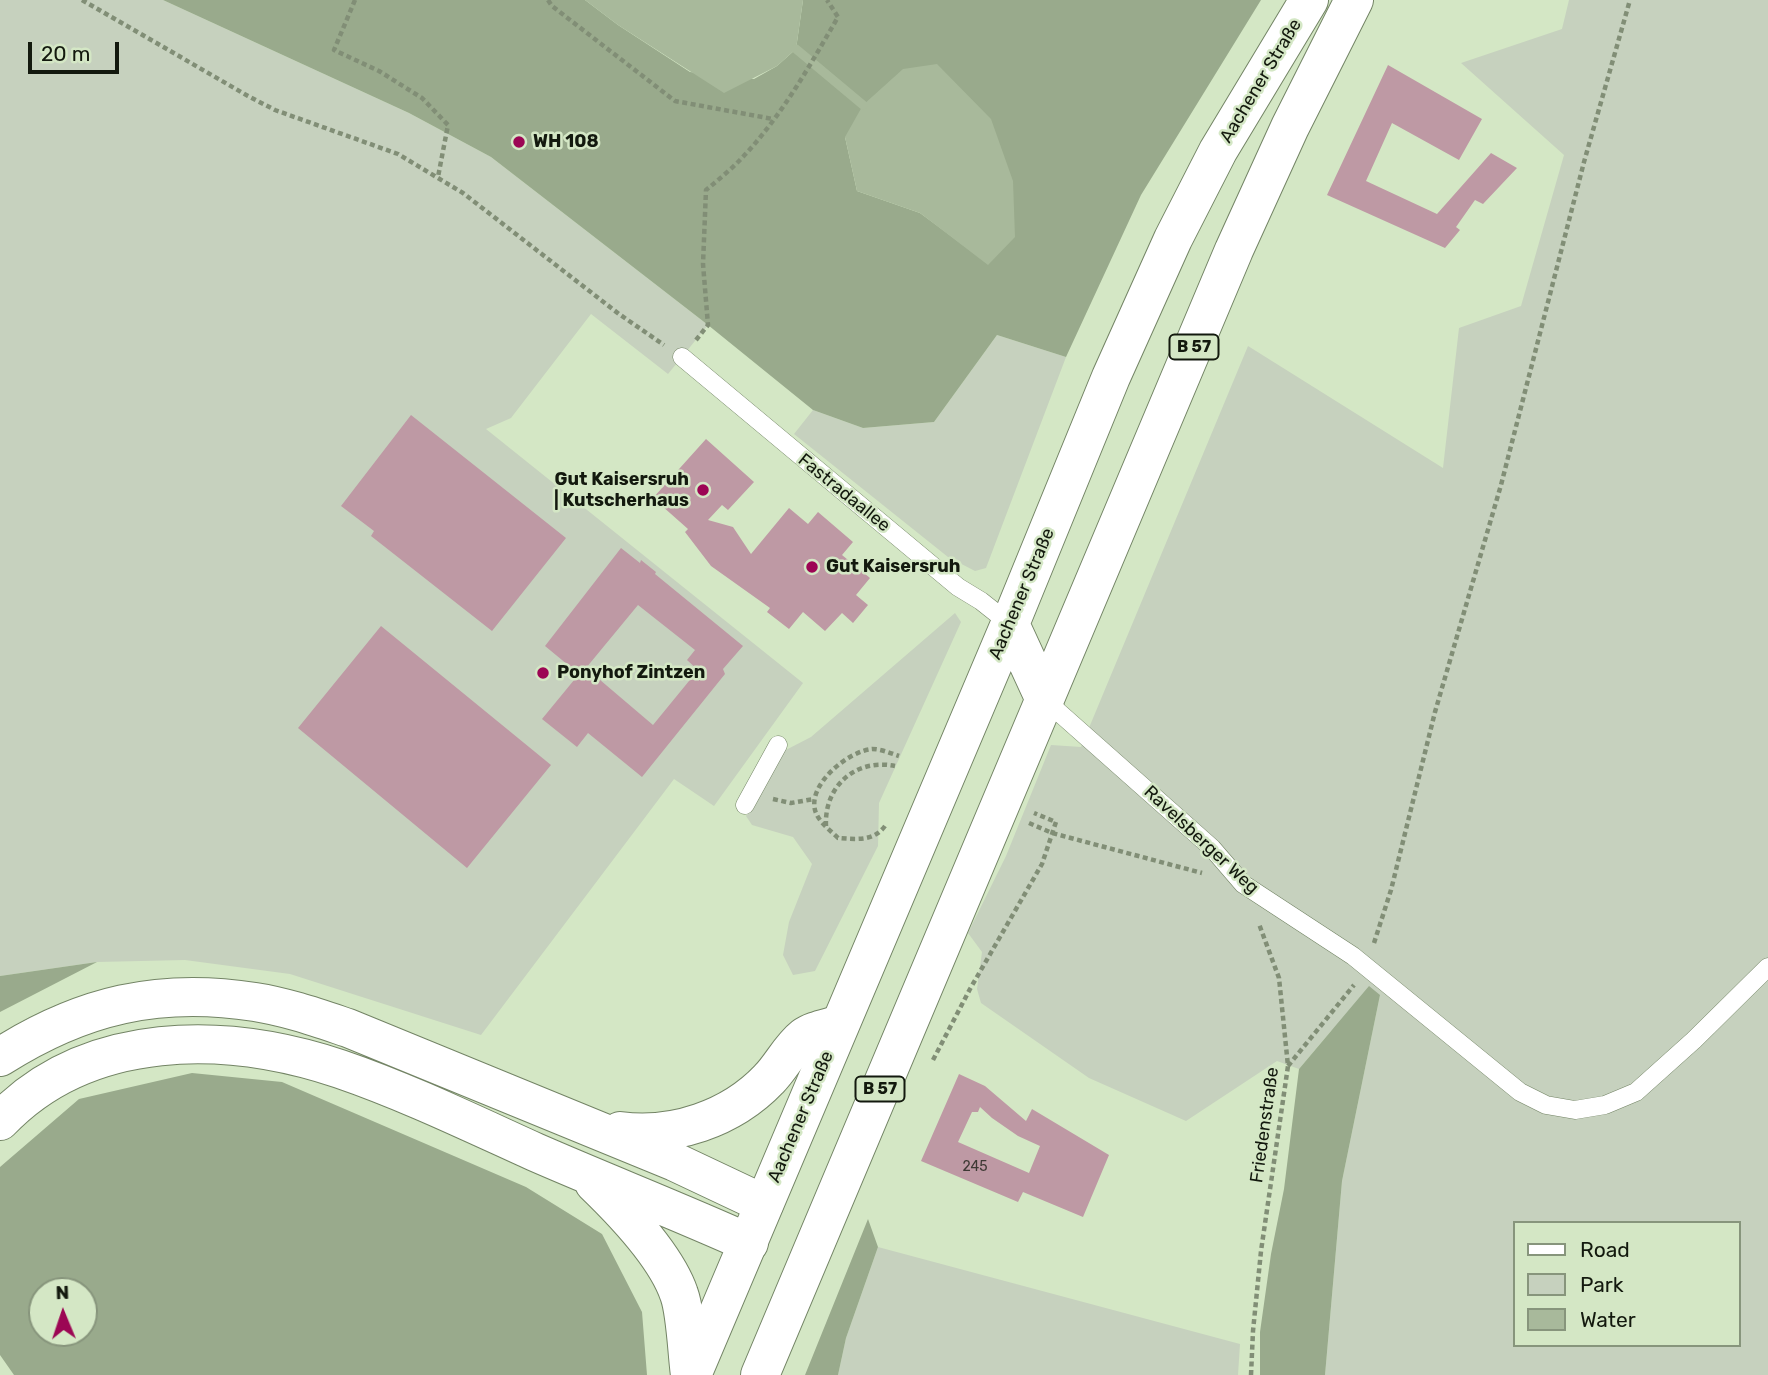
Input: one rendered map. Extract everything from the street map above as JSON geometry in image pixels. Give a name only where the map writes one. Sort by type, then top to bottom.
[{"type":"main road","name":"Aachener Straße","points":[[691,1375],[1010,624],[1111,377],[1173,239],[1219,151],[1309,0]]},
{"type":"main road","name":"B 57","points":[[760,1375],[1234,250],[1290,127],[1353,0]]},
{"type":"main road","points":[[1010,624],[1045,700]]},
{"type":"main road","points":[[0,1057],[66,1022],[116,1004],[153,998],[256,1002],[304,1013],[348,1028],[675,1162],[764,1204],[815,1247]]},
{"type":"main road","points":[[592,1127],[655,1133],[682,1129],[705,1121],[742,1103],[769,1080],[804,1036],[840,1024]]},
{"type":"main road","points":[[0,1121],[37,1088],[102,1056],[153,1045],[227,1046],[281,1053],[340,1069],[652,1199],[749,1243],[815,1247]]},
{"type":"main road","points":[[582,1172],[628,1219],[659,1258],[680,1295],[691,1375]]},
{"type":"lane","name":"Fastradaallee","points":[[682,357],[948,579],[1010,624]]},
{"type":"lane","name":"Ravelsberger Weg","points":[[1045,700],[1212,848],[1243,884],[1353,956],[1520,1092],[1546,1105],[1575,1110],[1605,1105],[1636,1092],[1694,1040],[1768,967]]},
{"type":"lane","points":[[749,798],[778,745]]},
{"type":"path","points":[[82,0],[275,110],[398,154],[438,177],[473,200],[619,314],[682,357],[708,325],[703,264],[706,190],[739,161],[797,86],[838,17],[827,0]]},
{"type":"path","points":[[355,0],[334,50],[379,71],[422,98],[448,125],[438,177]]},
{"type":"path","points":[[548,0],[552,6],[675,101],[774,119]]},
{"type":"path","points":[[1288,1066],[1339,1006],[1366,968],[1391,890],[1435,712],[1501,485],[1584,162],[1630,0]]},
{"type":"path","points":[[889,816],[883,829],[874,836],[838,838],[816,813],[814,799],[823,779],[844,760],[869,749],[899,756]]},
{"type":"path","points":[[826,827],[827,805],[846,776],[869,765],[881,763],[895,766]]},
{"type":"path","points":[[749,798],[783,802],[814,799]]},
{"type":"path","points":[[930,1066],[970,989],[1042,864],[1056,822],[1028,810]]},
{"type":"path","points":[[1022,820],[1052,833],[1243,884]]},
{"type":"path","name":"Friedenstraße","points":[[1243,884],[1279,978],[1288,1066],[1261,1251],[1251,1375]]},
{"type":"green space","points":[[0,0],[163,0],[409,113],[491,157],[708,325],[668,374],[591,314],[511,418],[486,429],[803,683],[714,806],[674,779],[481,1035],[290,974],[185,960],[97,962],[0,976]]},
{"type":"green space","points":[[1569,0],[1768,0],[1768,1375],[1325,1375],[1342,1181],[1380,995],[1331,1031],[1299,1069],[1277,1061],[1186,1121],[1089,1078],[981,1003],[977,989],[982,952],[968,933],[1006,856],[1051,745],[1081,747],[1248,346],[1443,468],[1459,328],[1521,306],[1564,155],[1461,63],[1562,29]]},
{"type":"green space","points":[[997,335],[1066,357],[986,568],[975,571],[948,557],[794,434],[813,410],[863,428],[934,422]]},
{"type":"green space","points":[[955,613],[961,622],[879,803],[878,846],[815,971],[793,975],[783,955],[789,922],[812,864],[793,837],[752,825],[746,816],[780,753],[811,737]]},
{"type":"green space","points":[[878,1247],[1240,1344],[1238,1375],[838,1375],[846,1338]]},
{"type":"shaded area","points":[[163,0],[585,0],[690,72],[754,79],[777,66],[796,49],[803,0],[1261,0],[1141,195],[1066,357],[997,335],[934,422],[863,428],[813,410],[491,157],[409,113]],"holes":[[[845,137],[989,264],[920,213],[857,191]]]},
{"type":"shaded area","points":[[97,962],[0,1012],[0,976]]},
{"type":"shaded area","points":[[1369,986],[1380,995],[1342,1181],[1325,1375],[1260,1375],[1260,1332],[1284,1189],[1299,1069]]},
{"type":"shaded area","points":[[192,1073],[282,1082],[526,1187],[602,1234],[642,1312],[647,1375],[14,1375],[0,1355],[0,1167],[79,1099]]},
{"type":"shaded area","points":[[868,1219],[878,1247],[846,1338],[838,1375],[805,1375]]},
{"type":"water","points":[[585,0],[803,0],[796,49],[777,66],[724,93],[618,25]]},
{"type":"water","points":[[937,64],[991,119],[1013,181],[1015,237],[988,265],[920,213],[857,191],[845,137],[863,105],[903,69]]},
{"type":"building","points":[[1388,65],[1482,119],[1459,160],[1392,123],[1366,181],[1437,214],[1491,153],[1517,168],[1483,204],[1475,200],[1456,227],[1460,230],[1445,248],[1327,195]]},
{"type":"building","points":[[411,415],[566,538],[492,631],[371,536],[374,531],[341,506]]},
{"type":"building","points":[[706,439],[754,482],[728,510],[722,505],[708,520],[733,527],[751,554],[789,508],[808,524],[818,512],[853,542],[842,555],[870,578],[856,595],[868,605],[853,623],[842,613],[825,631],[803,612],[789,629],[767,612],[770,608],[711,566],[685,532],[688,529],[653,498]]},
{"type":"building","points":[[621,548],[656,572],[655,574],[743,646],[723,669],[725,674],[642,777],[588,733],[577,747],[542,719],[579,674],[545,646]],"holes":[[[638,605],[695,650],[687,660],[698,670],[653,725],[586,668]]]},
{"type":"building","points":[[381,626],[551,765],[467,868],[298,728]]},
{"type":"building","points":[[959,1074],[985,1086],[1026,1121],[1032,1109],[1109,1155],[1083,1217],[1023,1192],[1018,1202],[921,1161]],"holes":[[[980,1107],[1018,1136],[1040,1146],[1029,1173],[958,1142],[972,1112],[978,1112]]]},
{"type":"waterway","points":[[796,49],[863,105]]},
{"type":"place","name":"WH 108","points":[[519,142]]},
{"type":"place","name":"Gut Kaisersruh | Kutscherhaus","points":[[703,490]]},
{"type":"place","name":"Gut Kaisersruh","points":[[812,567]]},
{"type":"place","name":"Ponyhof Zintzen","points":[[543,673]]}]
